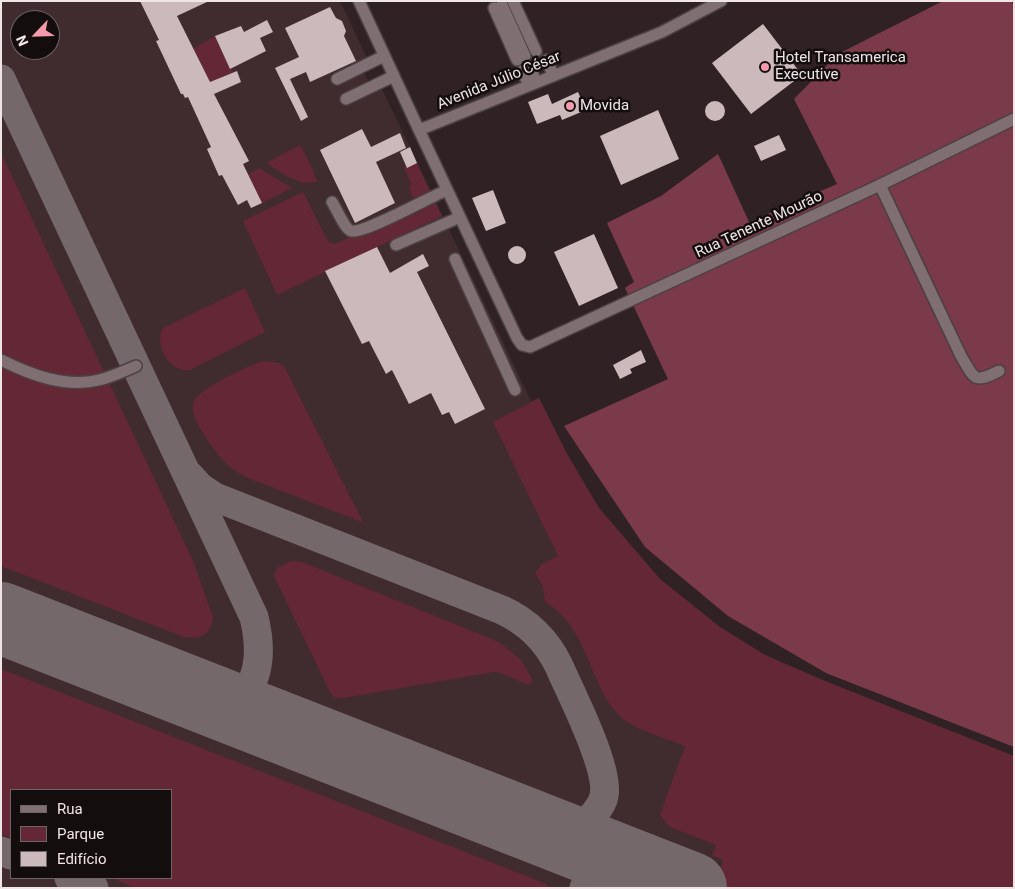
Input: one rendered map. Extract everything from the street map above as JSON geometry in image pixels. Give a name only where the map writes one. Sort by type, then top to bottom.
[{"type":"street","points":[[359,1],[487,274],[466,284]]},
{"type":"street","points":[[513,1],[530,54]]},
{"type":"street","points":[[521,1],[530,54]]},
{"type":"street","name":"Avenida Júlio César","points":[[419,130],[662,32],[721,1]]},
{"type":"street","points":[[498,6],[530,54]]},
{"type":"street","points":[[337,79],[384,56]]},
{"type":"street","points":[[541,80],[535,65],[541,80]]},
{"type":"street","points":[[346,99],[394,76]]},
{"type":"street","name":"Rua Tenente Mourão","points":[[487,274],[517,338],[525,347],[538,344],[880,185],[1014,119]]},
{"type":"street","points":[[429,153],[430,137],[441,122]]},
{"type":"street","points":[[880,185],[961,356],[973,376],[979,379],[985,378],[1000,371]]},
{"type":"street","points":[[332,202],[347,228],[352,231],[365,229],[447,190]]},
{"type":"street","points":[[396,245],[460,217]]},
{"type":"street","points":[[455,259],[515,390]]},
{"type":"street","points":[[1,360],[32,374],[59,381],[72,382],[101,380],[136,366]]},
{"type":"shaded area","points":[[1,1],[340,1],[367,58],[360,63],[372,90],[381,87],[531,401],[539,398],[567,454],[599,508],[660,579],[720,627],[765,655],[825,681],[1014,756],[1014,888],[1,888]]},
{"type":"shaded area","points":[[943,1],[1011,1],[1014,6],[1014,747],[826,673],[728,616],[645,547],[564,426],[668,379],[625,288],[634,282],[607,223],[661,196],[718,154],[749,222],[837,184],[794,99],[838,54]]},
{"type":"green space","points":[[215,36],[233,72],[210,82],[193,49]]},
{"type":"green space","points":[[300,145],[317,182],[303,183],[286,176],[266,163]]},
{"type":"green space","points":[[1,153],[193,561],[213,617],[208,632],[196,638],[184,637],[1,566]]},
{"type":"green space","points":[[416,161],[442,216],[277,295],[243,221],[303,192],[326,238],[330,243],[335,244],[415,204],[409,188],[411,184],[404,167]]},
{"type":"green space","points":[[259,168],[292,188],[262,203],[250,178],[229,188]]},
{"type":"green space","points":[[245,288],[265,332],[190,370],[183,370],[170,363],[162,350],[160,342],[163,328]]},
{"type":"green space","points":[[263,361],[279,363],[284,366],[362,522],[248,478],[229,466],[204,435],[194,416],[194,401],[205,390],[225,378]]},
{"type":"green space","points":[[539,398],[567,454],[599,508],[660,579],[720,627],[765,655],[825,681],[1014,756],[1014,888],[713,888],[723,862],[722,859],[712,856],[716,845],[670,827],[660,815],[685,746],[643,730],[622,718],[602,690],[571,627],[560,613],[545,602],[543,586],[535,573],[541,565],[558,556],[493,422]]},
{"type":"green space","points":[[291,561],[302,562],[499,642],[521,660],[533,680],[528,685],[501,673],[494,672],[337,698],[331,694],[274,576],[277,568]]},
{"type":"green space","points":[[1,669],[534,879],[546,884],[550,888],[136,888],[114,879],[172,879],[172,789],[10,789],[10,838],[1,834]]},
{"type":"building","points":[[140,1],[209,1],[177,16],[210,82],[237,71],[241,82],[214,94],[249,161],[243,164],[262,203],[251,208],[247,200],[238,205],[222,175],[219,176],[207,149],[211,147],[188,97],[185,98],[181,94],[156,41],[159,40]]},
{"type":"building","points":[[330,7],[336,18],[342,21],[346,31],[344,36],[356,61],[310,82],[306,72],[290,79],[308,117],[301,121],[275,68],[299,57],[285,28]]},
{"type":"building","points":[[267,20],[273,32],[260,38],[266,51],[230,69],[215,36],[241,26],[244,32]]},
{"type":"building","points":[[763,24],[802,75],[751,114],[712,63]]},
{"type":"building","points":[[578,92],[586,110],[562,120],[560,115],[537,124],[528,102],[548,94],[552,104]]},
{"type":"building","points":[[711,101],[719,101],[725,107],[725,115],[719,121],[711,121],[705,115],[705,107]]},
{"type":"building","points":[[658,110],[679,159],[621,185],[600,136]]},
{"type":"building","points":[[362,129],[371,147],[400,133],[406,148],[376,162],[395,203],[355,223],[320,150]]},
{"type":"building","points":[[779,135],[786,150],[761,161],[754,146]]},
{"type":"building","points":[[410,147],[417,163],[407,168],[400,152]]},
{"type":"building","points":[[493,190],[506,223],[486,231],[472,198]]},
{"type":"building","points":[[594,234],[618,288],[579,306],[554,252]]},
{"type":"building","points":[[517,246],[523,249],[526,255],[523,261],[517,264],[511,261],[508,255],[511,249]]},
{"type":"building","points":[[377,247],[390,273],[423,254],[429,266],[417,272],[485,409],[455,424],[449,412],[442,415],[431,393],[409,404],[392,370],[386,374],[369,341],[362,344],[325,271]]},
{"type":"building","points":[[641,350],[646,362],[630,369],[632,373],[620,379],[613,365]]},
{"type":"taxiway","points":[[1,79],[254,617],[258,637],[258,659],[253,679],[241,695],[223,704]]},
{"type":"taxiway","points":[[190,476],[200,487],[215,497],[502,610],[520,620],[543,640],[559,666],[596,750],[604,784],[604,796],[595,813],[583,823],[561,829],[538,828]]},
{"type":"taxiway","points":[[1,851],[10,855]]},
{"type":"taxiway","points":[[584,888],[600,852]]},
{"type":"taxiway","points":[[72,879],[94,888]]},
{"type":"runway","points":[[1,618],[691,888]]},
{"type":"tunnel","points":[[536,51],[541,62]]},
{"type":"place","name":"Hotel Transamerica Executive","points":[[765,67]]},
{"type":"place","name":"Movida","points":[[570,106]]}]
